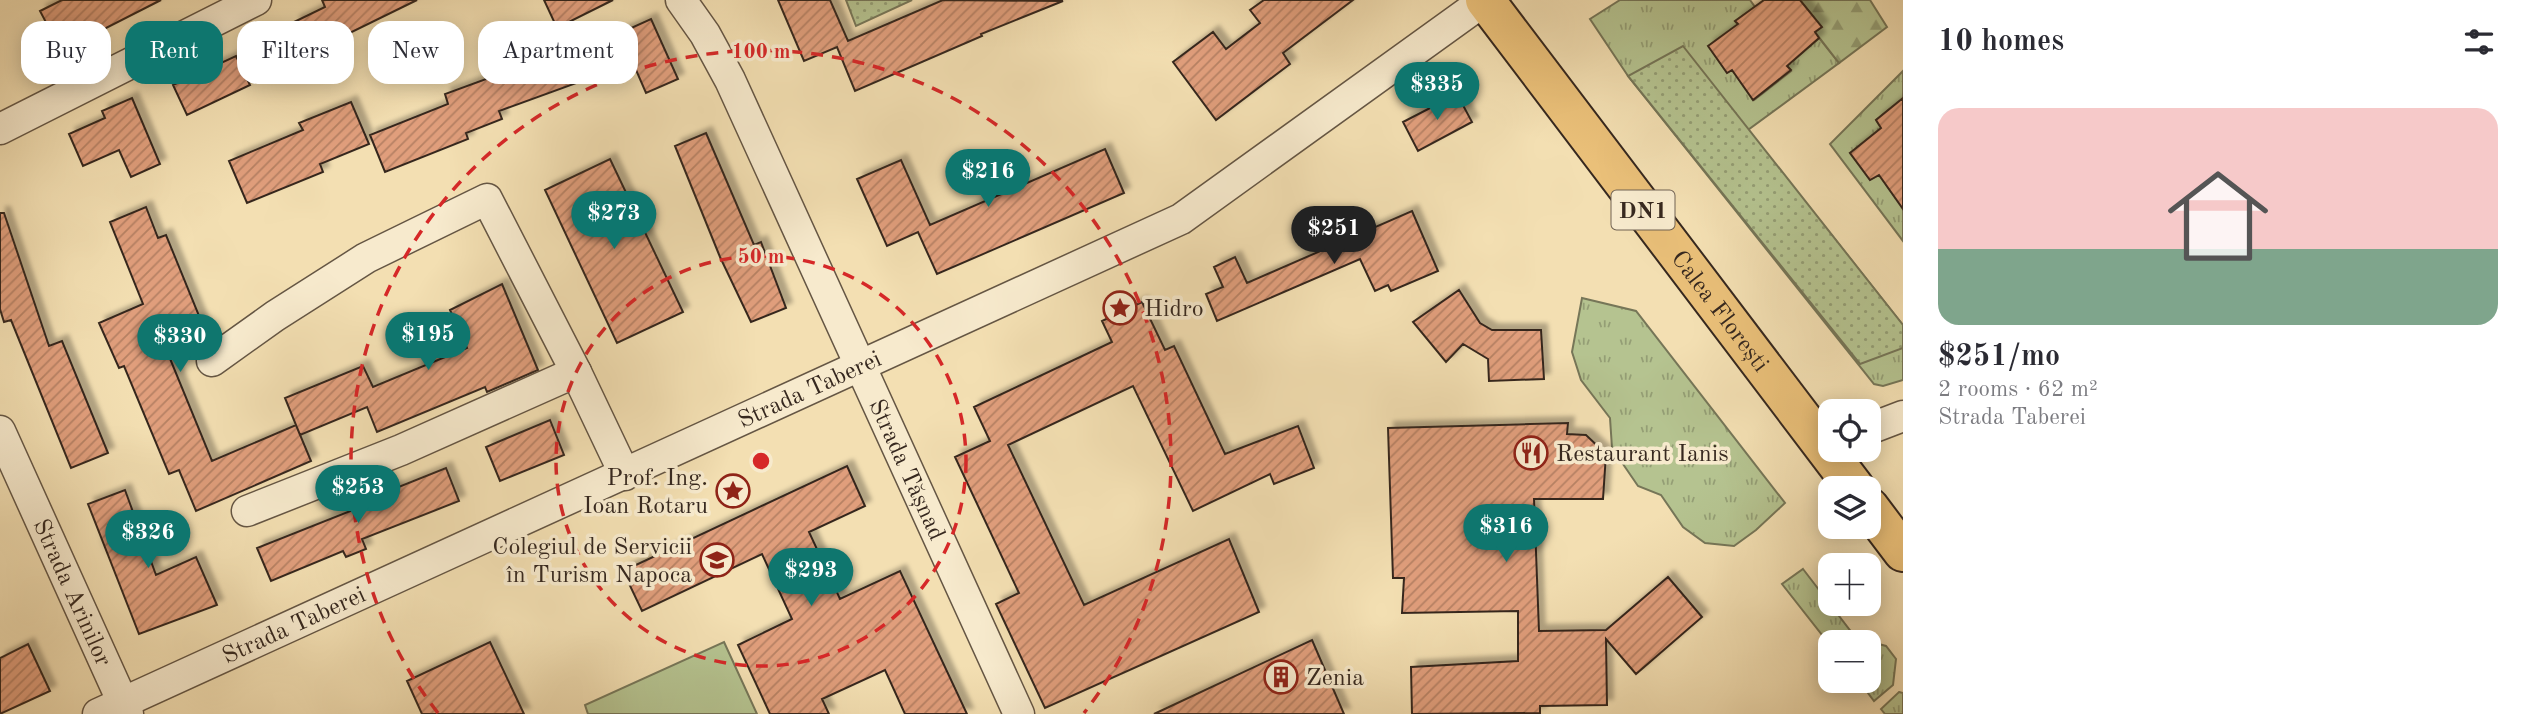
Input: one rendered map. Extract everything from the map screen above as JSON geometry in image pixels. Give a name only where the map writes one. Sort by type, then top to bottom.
[{"type":"main road","name":"Calea Florești","points":[[1485,0],[1817,432],[1847,476]]},
{"type":"main road","points":[[1881,523],[1903,552]]},
{"type":"street","points":[[0,129],[256,0]]},
{"type":"street","name":"Strada Tășnad","points":[[681,0],[705,34],[730,80],[1019,714]]},
{"type":"street","name":"Strada Taberei","points":[[117,710],[1181,219],[1485,0]]},
{"type":"street","points":[[212,361],[275,316],[366,258],[487,199],[576,372],[625,475]]},
{"type":"street","points":[[247,511],[401,450],[576,372]]},
{"type":"street","points":[[1881,424],[1903,416]]},
{"type":"street","name":"Strada Arinilor","points":[[0,431],[117,710]]},
{"type":"green space","points":[[846,0],[912,0],[856,26]]},
{"type":"green space","points":[[1620,0],[1750,0],[1755,7],[1735,21],[1743,31],[1709,46],[1727,73],[1732,70],[1754,100],[1791,71],[1782,58],[1794,60],[1819,38],[1839,63],[1748,130],[1903,325],[1903,380],[1883,386],[1874,384],[1628,76],[1590,19]]},
{"type":"green space","points":[[1800,0],[1870,0],[1887,27],[1839,63],[1815,32],[1821,27]]},
{"type":"green space","points":[[1683,46],[1903,325],[1903,348],[1860,364],[1628,76]]},
{"type":"green space","points":[[1903,71],[1903,98],[1876,120],[1886,135],[1850,153],[1870,180],[1879,175],[1895,197],[1903,191],[1903,241],[1830,144]]},
{"type":"green space","points":[[1582,298],[1636,311],[1785,503],[1734,546],[1705,543],[1683,527],[1661,495],[1638,486],[1612,448],[1610,418],[1581,380],[1572,352]]},
{"type":"green space","points":[[1803,569],[1818,589],[1818,616],[1839,616],[1850,630],[1818,630],[1782,584]]},
{"type":"green space","points":[[724,642],[757,714],[588,714],[585,705]]},
{"type":"green space","points":[[1881,645],[1886,646],[1896,659],[1893,685],[1874,701],[1868,693],[1881,693]]},
{"type":"green space","points":[[1899,692],[1903,693],[1903,714],[1885,714],[1881,709]]},
{"type":"building","points":[[62,0],[161,0],[111,26],[111,21],[45,21],[40,11]]},
{"type":"building","points":[[322,0],[417,0],[374,21],[368,21],[368,24],[354,31],[354,21],[296,21],[325,7]]},
{"type":"building","points":[[544,0],[613,0],[571,21],[554,21]]},
{"type":"building","points":[[778,0],[830,0],[848,41],[943,0],[1063,1],[981,34],[982,36],[855,91],[837,47],[804,61]]},
{"type":"building","points":[[1264,0],[1353,0],[1283,53],[1290,64],[1216,120],[1173,62],[1213,32],[1226,49],[1260,23],[1250,10]]},
{"type":"building","points":[[1764,0],[1800,0],[1822,27],[1815,32],[1819,38],[1787,66],[1791,70],[1753,100],[1732,70],[1727,73],[1708,46],[1738,24],[1735,21]]},
{"type":"building","points":[[651,19],[678,79],[646,93],[638,75],[638,25]]},
{"type":"building","points":[[236,56],[237,84],[250,85],[187,115],[173,85],[223,84],[223,62]]},
{"type":"building","points":[[478,82],[574,84],[499,111],[502,119],[466,133],[468,139],[385,172],[370,135],[448,104],[445,94]]},
{"type":"building","points":[[1457,94],[1472,122],[1418,151],[1403,122]]},
{"type":"building","points":[[132,98],[160,164],[131,177],[119,150],[83,166],[69,134],[105,118],[102,111]]},
{"type":"building","points":[[1903,98],[1903,209],[1879,175],[1870,180],[1850,153],[1881,128],[1876,120]]},
{"type":"building","points":[[351,102],[369,144],[320,164],[323,172],[247,203],[229,161],[303,130],[299,123]]},
{"type":"building","points":[[706,133],[754,245],[761,242],[786,308],[751,322],[720,257],[675,146]]},
{"type":"building","points":[[1105,149],[1124,193],[937,274],[918,232],[887,246],[857,179],[901,160],[930,225]]},
{"type":"building","points":[[610,159],[683,312],[617,343],[545,190]]},
{"type":"building","points":[[146,207],[158,238],[166,235],[204,328],[164,344],[212,461],[296,425],[311,461],[196,511],[179,470],[169,474],[124,366],[119,368],[99,323],[143,304],[110,222]]},
{"type":"building","points":[[1412,211],[1438,271],[1391,291],[1388,285],[1375,291],[1360,259],[1217,321],[1206,294],[1223,287],[1214,267],[1235,257],[1247,283]]},
{"type":"building","points":[[0,213],[4,213],[49,346],[62,341],[108,453],[71,468],[11,320],[4,322],[0,309]]},
{"type":"building","points":[[502,284],[538,370],[487,392],[485,387],[377,432],[367,407],[300,435],[285,398],[363,366],[373,387],[467,348],[450,310]]},
{"type":"building","points":[[1459,290],[1480,323],[1492,330],[1541,330],[1544,379],[1489,381],[1488,359],[1463,344],[1446,362],[1413,322]]},
{"type":"building","points":[[1142,302],[1165,350],[1174,346],[1225,454],[1298,426],[1314,468],[1274,484],[1270,474],[1193,511],[1133,386],[1008,445],[1084,605],[1229,539],[1259,612],[1045,708],[996,604],[1019,593],[955,457],[990,441],[974,407],[1112,342],[1102,321]]},
{"type":"building","points":[[550,420],[564,455],[500,481],[486,447]]},
{"type":"building","points":[[1568,423],[1567,434],[1586,435],[1606,454],[1603,499],[1534,499],[1539,631],[1606,630],[1668,577],[1702,617],[1636,674],[1606,639],[1607,705],[1540,706],[1540,713],[1412,714],[1411,667],[1518,661],[1518,611],[1402,613],[1404,578],[1393,578],[1388,428]]},
{"type":"building","points":[[847,466],[865,506],[809,532],[840,599],[900,571],[967,714],[905,714],[885,670],[822,699],[829,714],[770,714],[738,645],[792,619],[762,554],[642,611],[623,571]]},
{"type":"building","points":[[446,468],[459,501],[362,539],[366,549],[346,557],[343,551],[271,581],[257,548],[363,506],[361,502]]},
{"type":"building","points":[[125,490],[156,575],[196,557],[217,605],[139,634],[88,504]]},
{"type":"building","name":"Zenia","points":[[1312,640],[1344,714],[1154,714]]},
{"type":"building","points":[[490,642],[524,714],[422,714],[407,681]]},
{"type":"building","points":[[28,644],[50,691],[0,714],[0,658]]},
{"type":"place","name":"Hidro","points":[[1120,308]]},
{"type":"place","name":"Restaurant Ianis","points":[[1531,453]]},
{"type":"place","name":"Prof. Ing. Ioan Rotaru","points":[[733,491]]},
{"type":"place","name":"Colegiul de Servicii în Turism Napoca","points":[[717,560]]},
{"type":"place","name":"Zenia","points":[[1281,677]]}]
